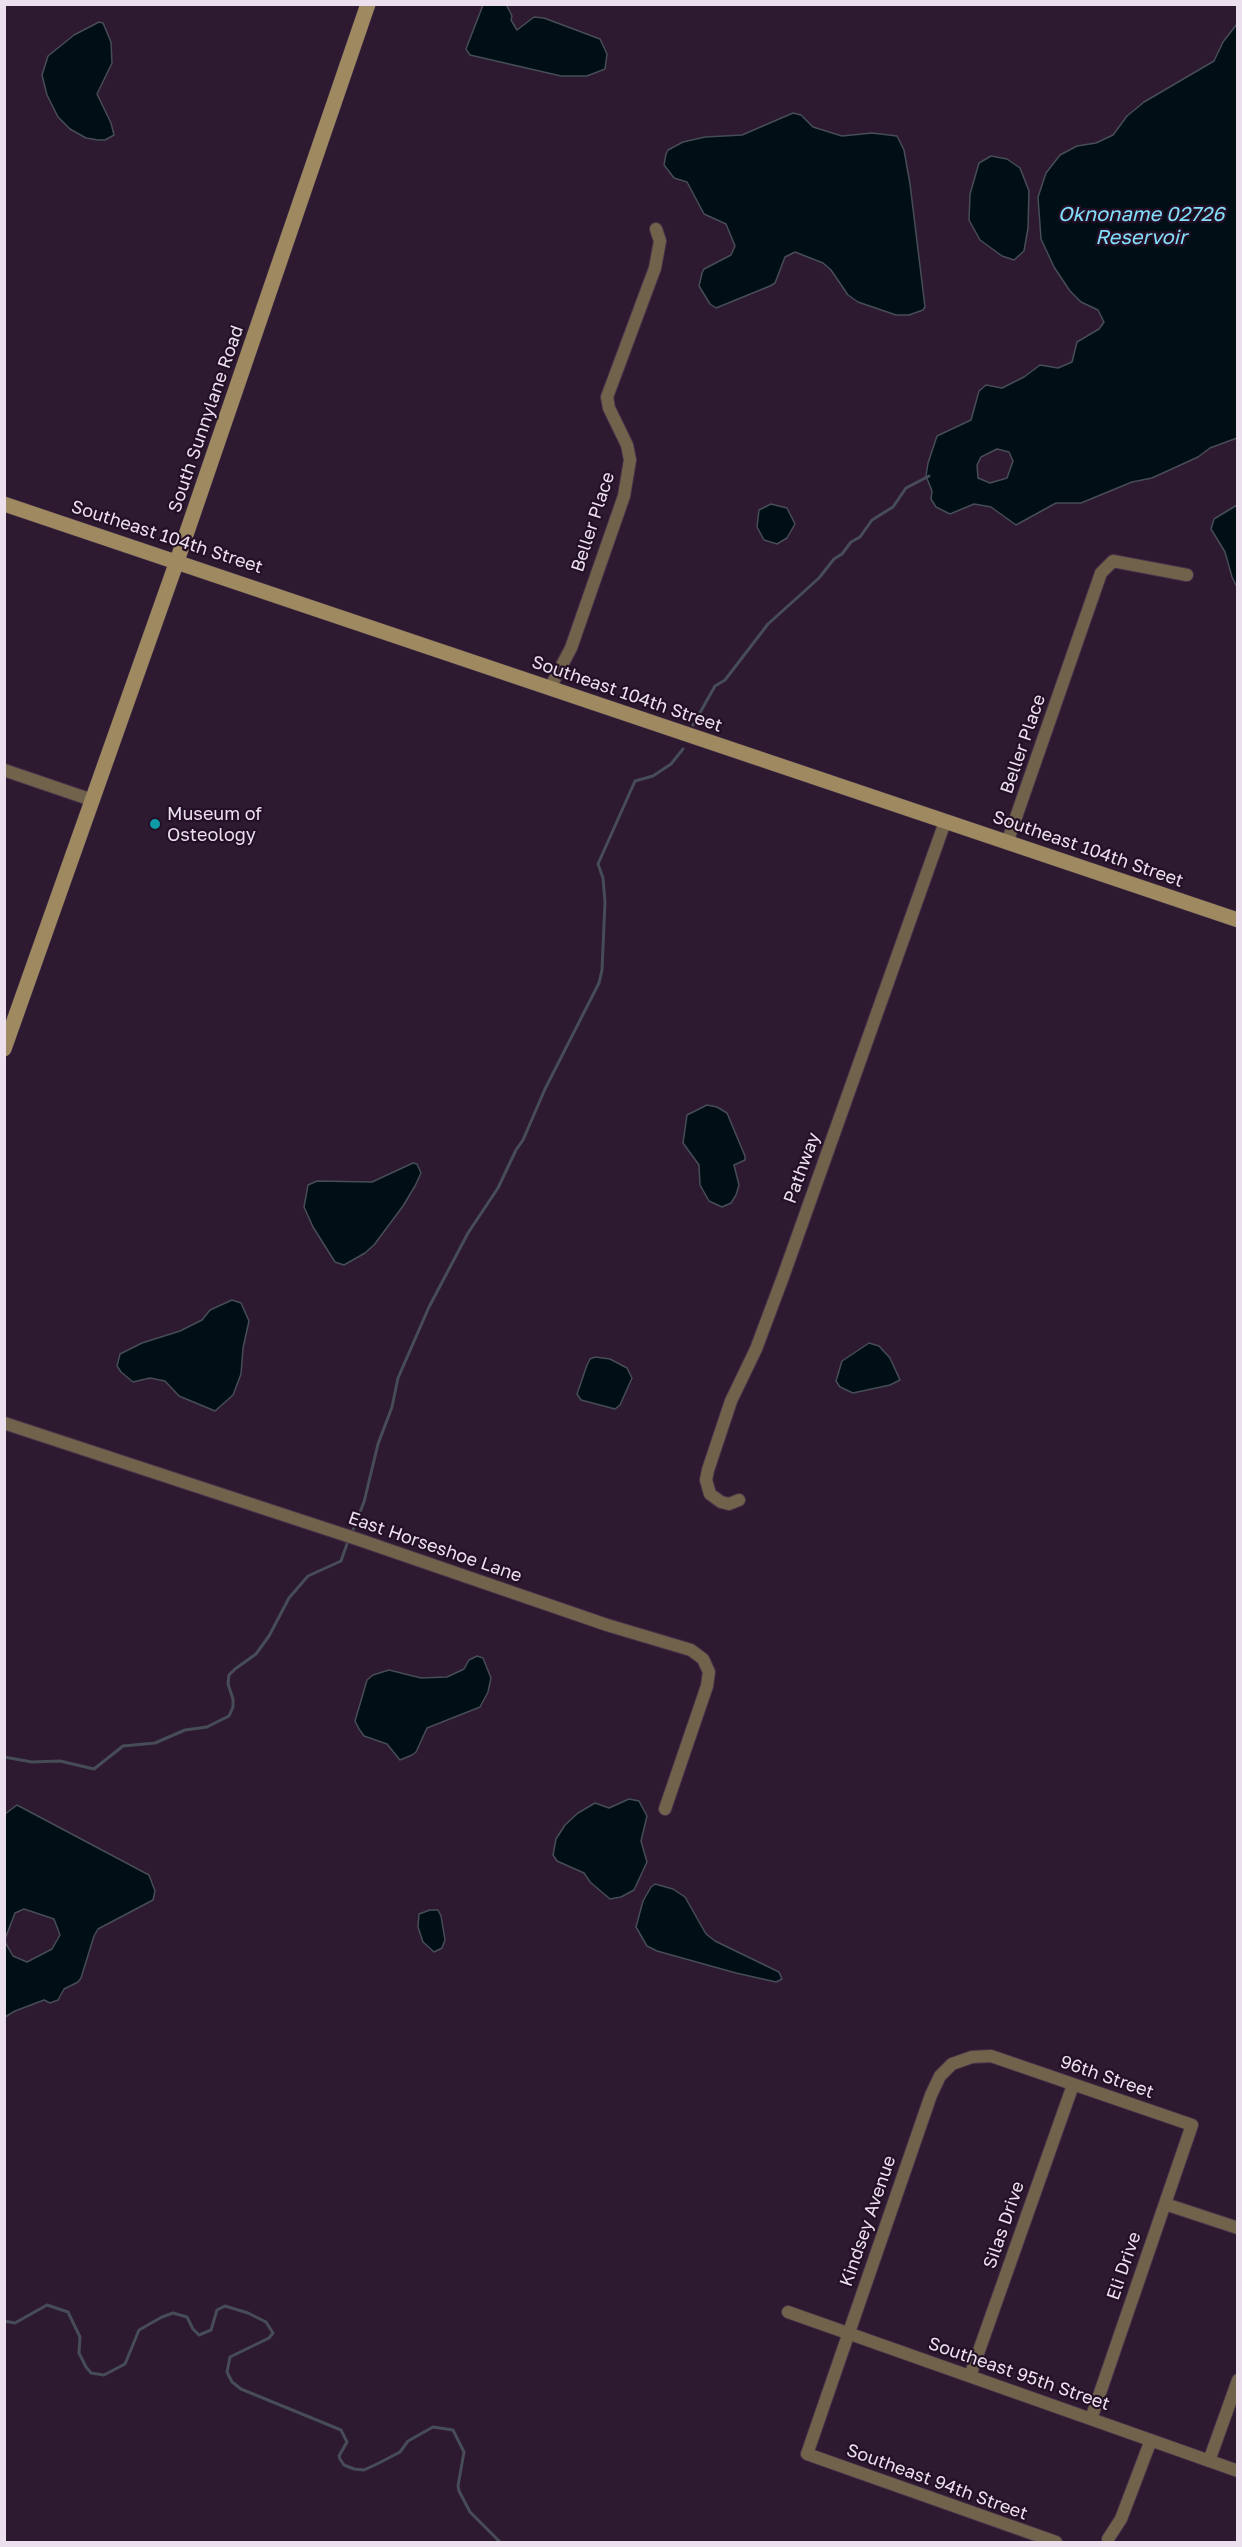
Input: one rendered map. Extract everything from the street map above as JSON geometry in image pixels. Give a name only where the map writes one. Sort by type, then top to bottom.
[{"type":"street","name":"South Sunnylane Road","points":[[4,1049],[177,561],[368,4]]},
{"type":"street","name":"Beller Place","points":[[550,688],[571,648],[624,496],[630,460],[627,445],[613,418],[607,397],[655,268],[660,241],[656,229]]},
{"type":"street","name":"Southeast 104th Street","points":[[4,504],[1238,920]]},
{"type":"street","name":"Beller Place","points":[[1007,843],[1101,573],[1113,561],[1187,575]]},
{"type":"street","points":[[4,770],[92,800]]},
{"type":"street","name":"Pathway","points":[[739,1500],[729,1504],[721,1502],[710,1494],[706,1480],[708,1470],[731,1401],[756,1348],[783,1277],[945,822]]},
{"type":"street","name":"East Horseshoe Lane","points":[[4,1423],[607,1625],[691,1650],[703,1659],[709,1672],[707,1686],[665,1809]]},
{"type":"street","name":"Kindsey Avenue","points":[[807,2454],[931,2095],[940,2076],[952,2064],[972,2057],[991,2056],[1011,2063]]},
{"type":"street","name":"96th Street","points":[[1011,2063],[1192,2125]]},
{"type":"street","name":"Silas Drive","points":[[970,2376],[1073,2085]]},
{"type":"street","name":"Eli Drive","points":[[1091,2419],[1192,2125]]},
{"type":"street","points":[[1165,2204],[1238,2228]]},
{"type":"street","name":"Southeast 95th Street","points":[[788,2312],[1238,2471]]},
{"type":"street","points":[[1209,2461],[1238,2380]]},
{"type":"street","points":[[1106,2541],[1120,2519],[1151,2440]]},
{"type":"street","name":"Southeast 94th Street","points":[[807,2454],[1056,2542]]},
{"type":"water","points":[[506,4],[517,30],[534,17],[544,18],[600,39],[607,54],[605,69],[587,76],[561,76],[470,55],[466,49],[483,5]]},
{"type":"water","points":[[99,22],[103,23],[111,42],[112,63],[97,94],[111,123],[114,135],[105,140],[86,138],[70,129],[58,117],[47,95],[42,75],[48,56],[74,35]]},
{"type":"water","name":"Oknoname 02726 Reservoir","points":[[1237,24],[1237,438],[1210,448],[1198,457],[1152,478],[1132,482],[1081,503],[1056,503],[1016,525],[991,507],[974,504],[950,514],[936,507],[931,499],[932,491],[926,476],[937,436],[971,420],[979,391],[986,385],[1002,388],[1024,377],[1040,365],[1058,368],[1072,362],[1077,342],[1099,329],[1104,322],[1098,310],[1081,302],[1070,291],[1054,267],[1041,239],[1038,197],[1046,173],[1060,155],[1077,146],[1096,143],[1113,135],[1127,116],[1144,102],[1214,61],[1223,42]],"holes":[[[997,449],[1009,452],[1013,461],[1007,478],[990,483],[978,478],[977,465],[981,457]]]},
{"type":"water","points":[[793,113],[801,115],[813,127],[842,136],[872,133],[897,136],[904,150],[910,184],[925,307],[923,310],[909,315],[896,315],[858,302],[848,295],[831,270],[823,263],[795,252],[785,257],[775,283],[716,308],[710,304],[699,286],[702,273],[704,269],[731,255],[735,246],[726,224],[704,214],[687,182],[674,178],[664,165],[666,154],[668,150],[683,142],[705,137],[742,135]]},
{"type":"water","points":[[991,156],[1007,159],[1020,168],[1029,191],[1028,228],[1024,251],[1014,260],[1002,256],[980,240],[969,220],[970,194],[979,163]]},
{"type":"water","points":[[771,504],[787,508],[795,524],[787,538],[777,544],[764,540],[757,527],[759,510]]},
{"type":"water","points":[[1237,505],[1237,587],[1225,552],[1211,529],[1214,519]]},
{"type":"water","points":[[707,1105],[717,1107],[727,1113],[745,1156],[745,1160],[734,1165],[739,1185],[736,1195],[731,1203],[722,1207],[709,1201],[700,1185],[699,1165],[683,1143],[687,1115]]},
{"type":"water","points":[[413,1163],[417,1164],[421,1173],[415,1186],[374,1245],[344,1265],[335,1262],[313,1227],[304,1207],[308,1185],[317,1181],[372,1182]]},
{"type":"water","points":[[232,1300],[241,1303],[249,1321],[243,1348],[241,1374],[233,1395],[215,1411],[179,1396],[165,1381],[150,1378],[133,1382],[117,1366],[120,1354],[142,1343],[180,1331],[202,1320],[210,1310]]},
{"type":"water","points":[[869,1343],[879,1346],[890,1358],[900,1380],[890,1385],[853,1393],[840,1387],[836,1381],[842,1361]]},
{"type":"water","points":[[595,1357],[610,1359],[627,1368],[632,1378],[620,1405],[615,1409],[581,1400],[577,1394],[587,1365],[590,1359]]},
{"type":"water","points":[[477,1656],[483,1658],[491,1678],[488,1692],[480,1707],[427,1728],[416,1752],[412,1755],[400,1760],[387,1744],[364,1736],[359,1729],[355,1721],[367,1680],[373,1675],[389,1670],[421,1678],[447,1677],[464,1669],[469,1660]]},
{"type":"water","points":[[629,1799],[639,1801],[647,1816],[641,1841],[647,1862],[634,1890],[621,1897],[610,1899],[590,1882],[584,1873],[557,1861],[553,1855],[556,1839],[565,1825],[578,1813],[595,1803],[609,1808]]},
{"type":"water","points":[[17,1805],[149,1875],[155,1891],[153,1900],[98,1929],[81,1978],[64,1989],[58,2000],[50,2003],[44,2000],[5,2017],[5,1942],[13,1956],[27,1962],[52,1949],[60,1935],[54,1919],[24,1909],[15,1913],[5,1939],[5,1814]]},
{"type":"water","points":[[655,1884],[673,1889],[685,1897],[706,1934],[715,1941],[779,1972],[782,1979],[776,1982],[736,1973],[657,1951],[647,1946],[636,1927],[643,1901]]},
{"type":"water","points":[[438,1910],[441,1916],[445,1940],[442,1948],[434,1952],[423,1942],[418,1927],[419,1914]]},
{"type":"waterway","points":[[693,725],[715,686],[725,680],[768,624],[819,578],[834,559],[842,554],[851,542],[860,537],[872,520],[893,507],[906,488],[929,476]]},
{"type":"waterway","points":[[351,1535],[364,1502],[378,1444],[392,1407],[398,1378],[429,1307],[468,1233],[498,1188],[599,983],[602,970],[605,902],[603,878],[598,864],[635,781],[653,776],[671,764],[683,749]]},
{"type":"waterway","points":[[4,1757],[32,1762],[60,1761],[94,1769],[123,1746],[155,1743],[185,1730],[207,1727],[229,1716],[233,1707],[228,1684],[229,1675],[256,1654],[269,1636],[289,1598],[308,1576],[341,1561],[348,1541]]},
{"type":"waterway","points":[[4,2321],[15,2323],[47,2305],[68,2312],[80,2337],[79,2353],[86,2367],[91,2373],[104,2375],[125,2364],[139,2330],[162,2317],[173,2313],[187,2317],[199,2335],[211,2330],[217,2310],[225,2306],[248,2313],[266,2322],[273,2333],[269,2338],[230,2357],[227,2372],[232,2382],[241,2389],[341,2430],[347,2442],[339,2456],[344,2465],[354,2469],[364,2470],[400,2452],[408,2441],[433,2427],[453,2430],[464,2452],[459,2491],[470,2512],[500,2542]]},
{"type":"place","name":"Museum of Osteology","points":[[155,824]]}]
